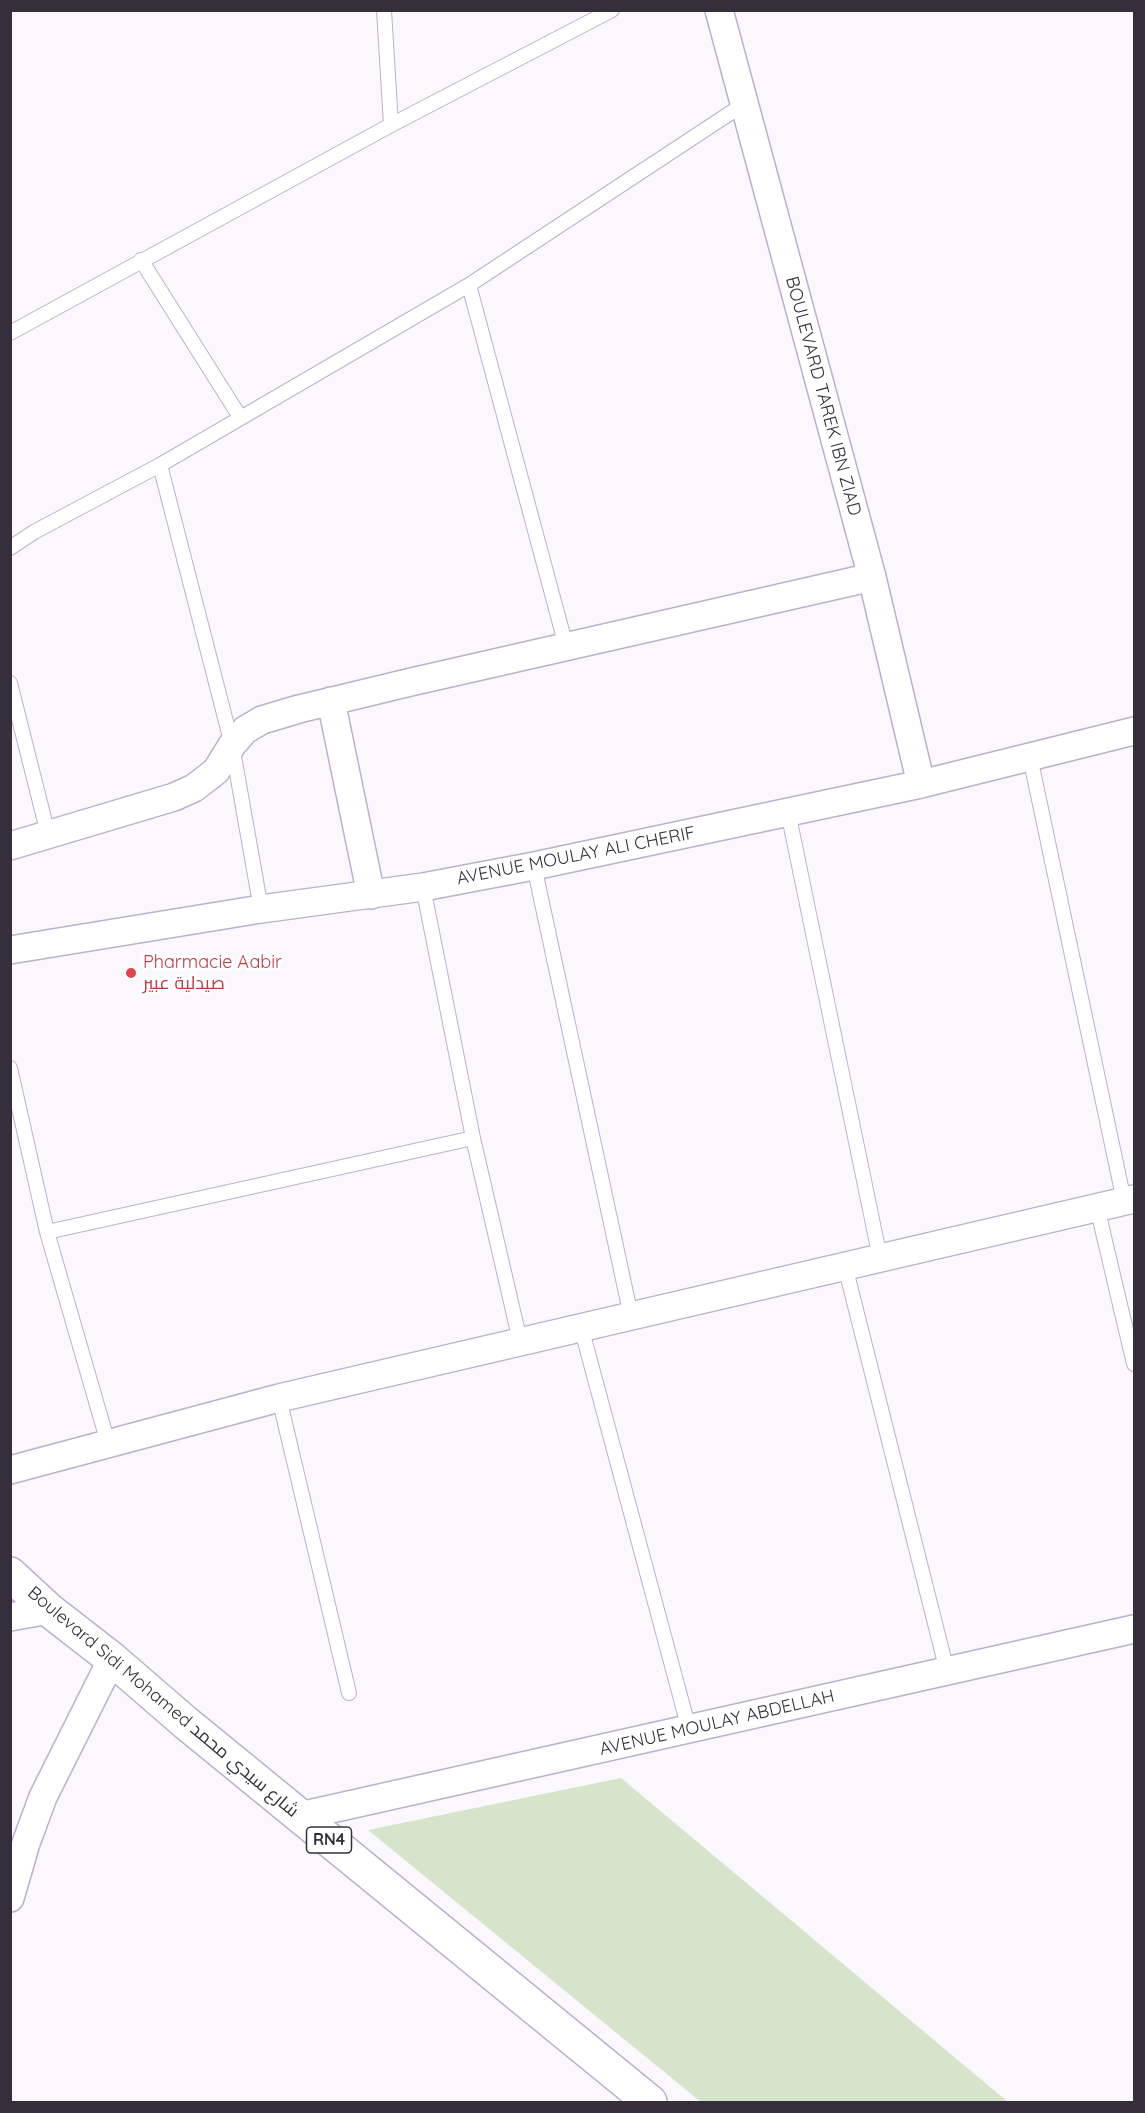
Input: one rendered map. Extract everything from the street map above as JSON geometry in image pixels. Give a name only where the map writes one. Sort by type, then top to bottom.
[{"type":"main road","name":"Boulevard Sidi Mohamed شارع سيدي محمد","points":[[10,1574],[49,1610],[112,1659],[186,1724],[650,2103]]},
{"type":"street","name":"BOULEVARD TAREK IBN ZIAD","points":[[719,10],[872,578],[921,784]]},
{"type":"street","points":[[10,846],[174,797],[194,788],[216,771],[232,745],[245,730],[262,720],[331,701],[566,646],[872,578]]},
{"type":"street","points":[[331,701],[372,895]]},
{"type":"street","name":"AVENUE MOULAY ALI CHERIF","points":[[10,950],[261,909],[423,887],[534,866],[921,784],[1134,731]]},
{"type":"street","points":[[10,1470],[279,1398],[1130,1200]]},
{"type":"street","points":[[10,1617],[49,1610]]},
{"type":"street","name":"AVENUE MOULAY ABDELLAH","points":[[300,1816],[1134,1629]]},
{"type":"street","points":[[10,1898],[26,1842],[43,1797],[112,1659]]},
{"type":"lane","points":[[384,10],[391,125]]},
{"type":"lane","points":[[10,333],[391,125],[612,10]]},
{"type":"lane","points":[[10,548],[34,532],[160,465],[469,285],[744,104]]},
{"type":"lane","points":[[141,260],[240,417]]},
{"type":"lane","points":[[469,285],[566,646]]},
{"type":"lane","points":[[160,465],[232,745],[261,909]]},
{"type":"lane","points":[[10,683],[48,834]]},
{"type":"lane","points":[[1030,756],[1130,1200]]},
{"type":"lane","points":[[788,812],[880,1258]]},
{"type":"lane","points":[[534,866],[631,1316]]},
{"type":"lane","points":[[423,887],[473,1138],[520,1341]]},
{"type":"lane","points":[[10,1068],[47,1232],[108,1443]]},
{"type":"lane","points":[[47,1232],[473,1138]]},
{"type":"lane","points":[[1097,1208],[1134,1364]]},
{"type":"lane","points":[[845,1266],[947,1671]]},
{"type":"lane","points":[[581,1328],[689,1729]]},
{"type":"lane","points":[[279,1398],[349,1693]]},
{"type":"green space","points":[[621,1778],[1008,2102],[701,2102],[368,1830]]},
{"type":"place","name":"Pharmacie Aabir صيدلية عبير","points":[[131,973]]}]
